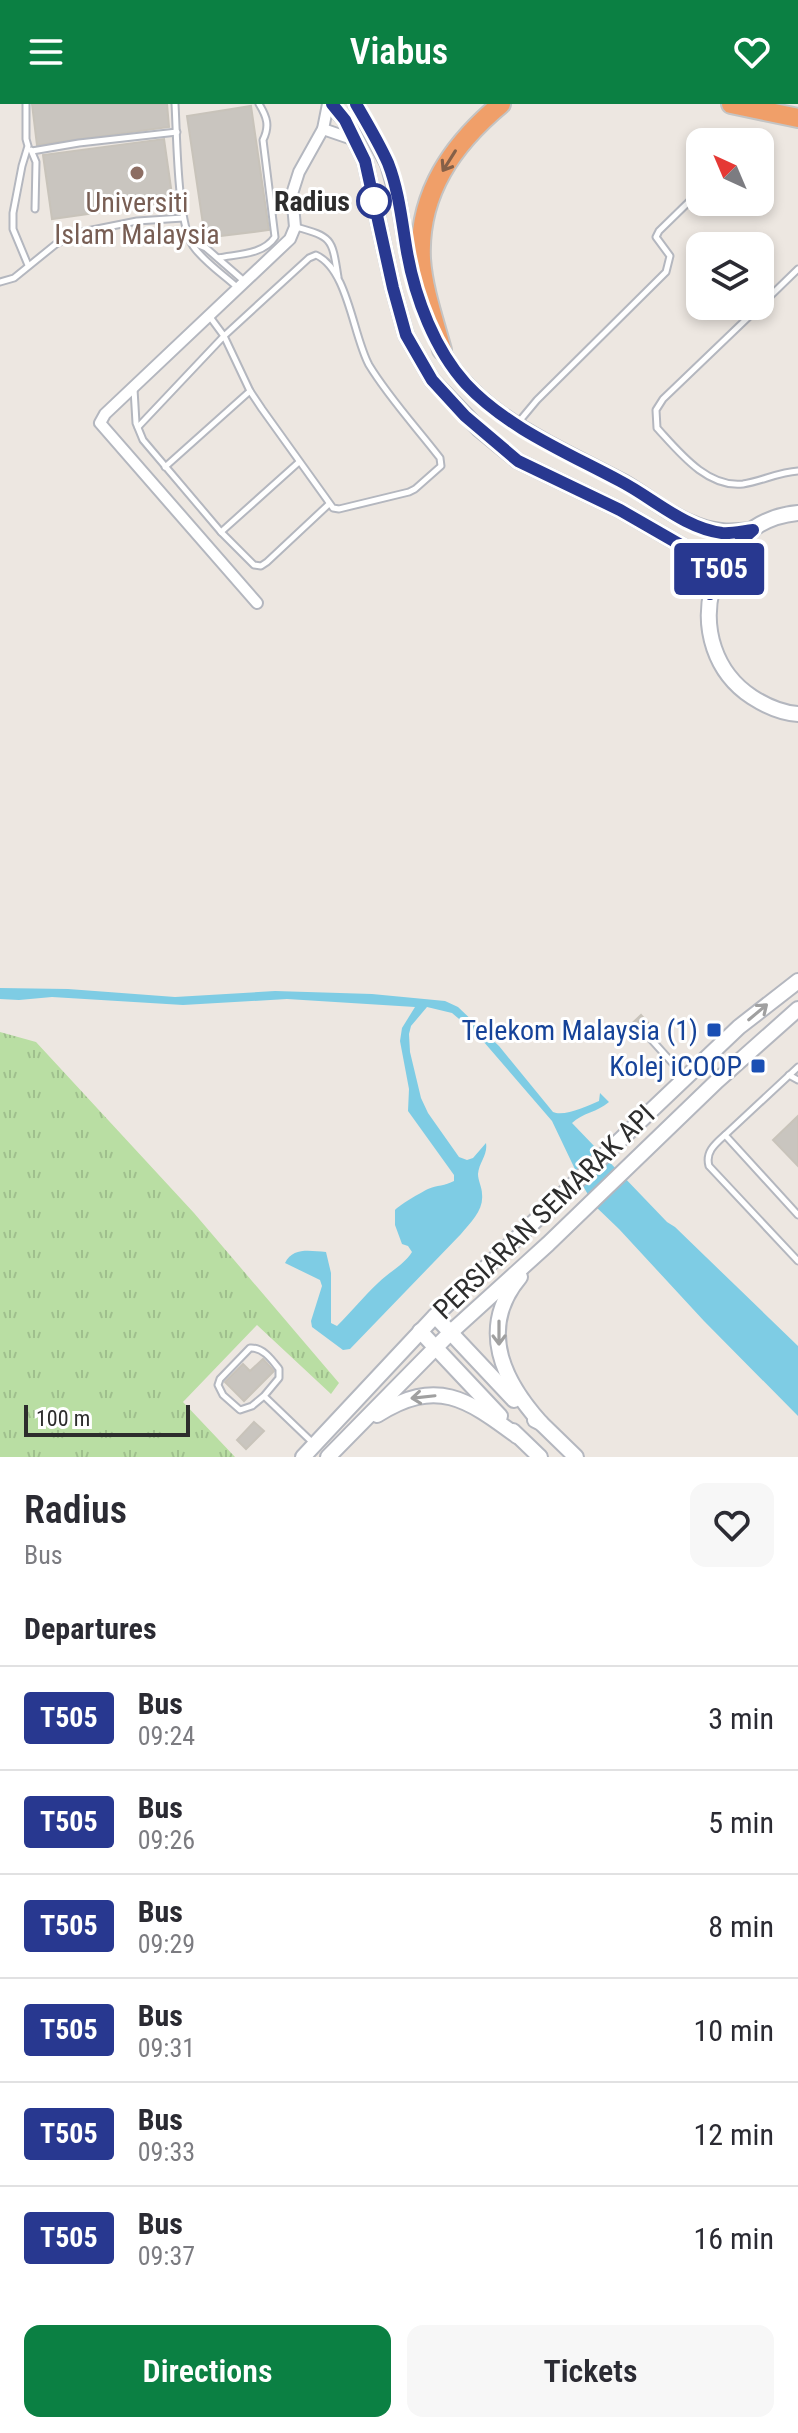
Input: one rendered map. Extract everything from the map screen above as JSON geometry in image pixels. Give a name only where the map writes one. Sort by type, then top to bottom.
[{"type":"highway","points":[[442,350],[421,261],[421,237],[427,211],[448,159],[464,138],[501,104]]},
{"type":"highway","points":[[731,104],[798,118]]},
{"type":"highway","points":[[753,104],[798,118]]},
{"type":"main road","points":[[330,104],[345,120],[365,161],[406,335],[432,380],[470,421],[518,461],[620,510],[686,548],[702,572],[710,594]]},
{"type":"main road","points":[[356,104],[388,164],[421,302],[442,350],[468,385],[516,425],[628,485],[675,515],[697,526],[724,533],[753,530]]},
{"type":"main road","points":[[798,513],[772,519],[753,530],[730,550],[710,594],[708,621],[713,647],[725,671],[743,691],[765,705],[798,714]]},
{"type":"main road","name":"PERSIARAN SEMARAK API","points":[[303,1457],[435,1316],[739,1027],[798,981]]},
{"type":"main road","name":"PERSIARAN SEMARAK API","points":[[328,1457],[451,1332],[548,1244],[717,1081],[798,1009]]},
{"type":"main road","points":[[548,1244],[514,1283],[501,1308],[498,1344],[505,1372],[521,1400],[576,1457]]},
{"type":"main road","points":[[435,1316],[528,1415],[541,1423]]},
{"type":"main road","points":[[420,1331],[540,1457]]},
{"type":"main road","points":[[342,1443],[386,1409],[421,1396],[450,1396],[463,1400],[517,1436]]},
{"type":"street","points":[[257,603],[100,423],[105,414],[290,239],[295,227],[292,194],[299,172],[323,129],[330,104]]},
{"type":"street","points":[[323,129],[355,140]]},
{"type":"lane","points":[[26,104],[26,139],[36,162],[35,209]]},
{"type":"lane","points":[[175,104],[183,218],[190,241],[199,255],[242,285]]},
{"type":"lane","points":[[218,258],[257,252],[275,237],[263,140],[268,127],[259,104]]},
{"type":"lane","points":[[30,149],[177,132]]},
{"type":"lane","points":[[28,265],[13,229],[13,213],[22,166],[30,149]]},
{"type":"lane","points":[[516,425],[537,400],[666,272],[670,256],[656,237],[686,205]]},
{"type":"lane","points":[[0,282],[14,278],[56,244],[82,232],[137,221],[183,218]]},
{"type":"lane","points":[[210,317],[224,336],[250,391],[329,504],[339,509],[409,492],[442,463],[368,363],[339,280],[330,241],[324,235],[295,227]]},
{"type":"lane","points":[[190,241],[218,258],[242,285]]},
{"type":"lane","points":[[138,427],[224,336],[312,256],[323,258],[339,280]]},
{"type":"lane","points":[[774,292],[798,269]]},
{"type":"lane","points":[[745,320],[663,399],[656,410],[657,428],[689,464],[727,485],[798,471]]},
{"type":"lane","points":[[134,387],[134,414],[143,440],[221,532],[254,565],[261,566],[329,504]]},
{"type":"lane","points":[[165,467],[250,391]]},
{"type":"lane","points":[[221,532],[299,462]]},
{"type":"lane","points":[[649,1037],[686,1078]]},
{"type":"lane","points":[[798,1067],[725,1135],[707,1158],[709,1166],[798,1261]]},
{"type":"lane","points":[[789,1075],[798,1080]]},
{"type":"lane","points":[[725,1135],[798,1215]]},
{"type":"lane","points":[[250,1348],[261,1350],[279,1369],[279,1378],[264,1396],[252,1406],[240,1410],[223,1395],[218,1385],[220,1379],[250,1348]]},
{"type":"lane","points":[[264,1396],[315,1445]]},
{"type":"green space","points":[[0,1032],[36,1042],[194,1213],[339,1383],[331,1394],[257,1325],[183,1402],[235,1457],[0,1457]]},
{"type":"water","points":[[0,988],[68,989],[175,997],[275,991],[372,994],[445,1001],[458,1007],[499,1046],[553,1112],[569,1112],[588,1106],[599,1101],[600,1093],[609,1102],[572,1123],[667,1222],[798,1346],[798,1416],[594,1205],[552,1121],[477,1034],[452,1013],[427,1007],[411,1026],[410,1052],[421,1098],[428,1113],[459,1157],[467,1160],[473,1158],[486,1143],[478,1174],[481,1205],[461,1234],[350,1349],[343,1350],[312,1327],[322,1286],[320,1280],[285,1263],[297,1252],[326,1252],[331,1273],[331,1323],[337,1326],[412,1252],[402,1244],[395,1225],[395,1210],[428,1189],[454,1181],[454,1175],[408,1111],[409,1089],[400,1041],[402,1028],[415,1007],[287,999],[183,1005],[52,997],[19,1000],[0,999]]},
{"type":"building","points":[[32,104],[167,104],[169,127],[37,145]]},
{"type":"building","points":[[251,106],[269,230],[205,238],[187,116]]},
{"type":"building","points":[[164,139],[173,202],[52,219],[43,155]]},
{"type":"building","points":[[641,1015],[650,1025],[634,1041],[624,1031]]},
{"type":"building","points":[[798,1116],[798,1166],[773,1140]]},
{"type":"building","points":[[263,1359],[274,1371],[244,1401],[225,1382],[243,1364],[250,1371]]},
{"type":"building","points":[[254,1422],[264,1431],[246,1449],[237,1440]]},
{"type":"bus line","name":"T505","points":[[332,104],[345,120],[365,161],[406,335],[432,380],[465,416],[518,461],[620,510],[686,548],[702,572],[710,594],[730,550],[753,530],[724,533],[697,526],[675,515],[628,485],[516,425],[484,400],[453,368],[421,302],[388,164],[356,104]]},
{"type":"place","name":"Universiti Islam Malaysia","points":[[137,173]]},
{"type":"place","name":"Radius","points":[[374,201]]},
{"type":"place","name":"Telekom Malaysia (1)","points":[[714,1030]]},
{"type":"place","name":"Kolej iCOOP","points":[[758,1066]]}]
